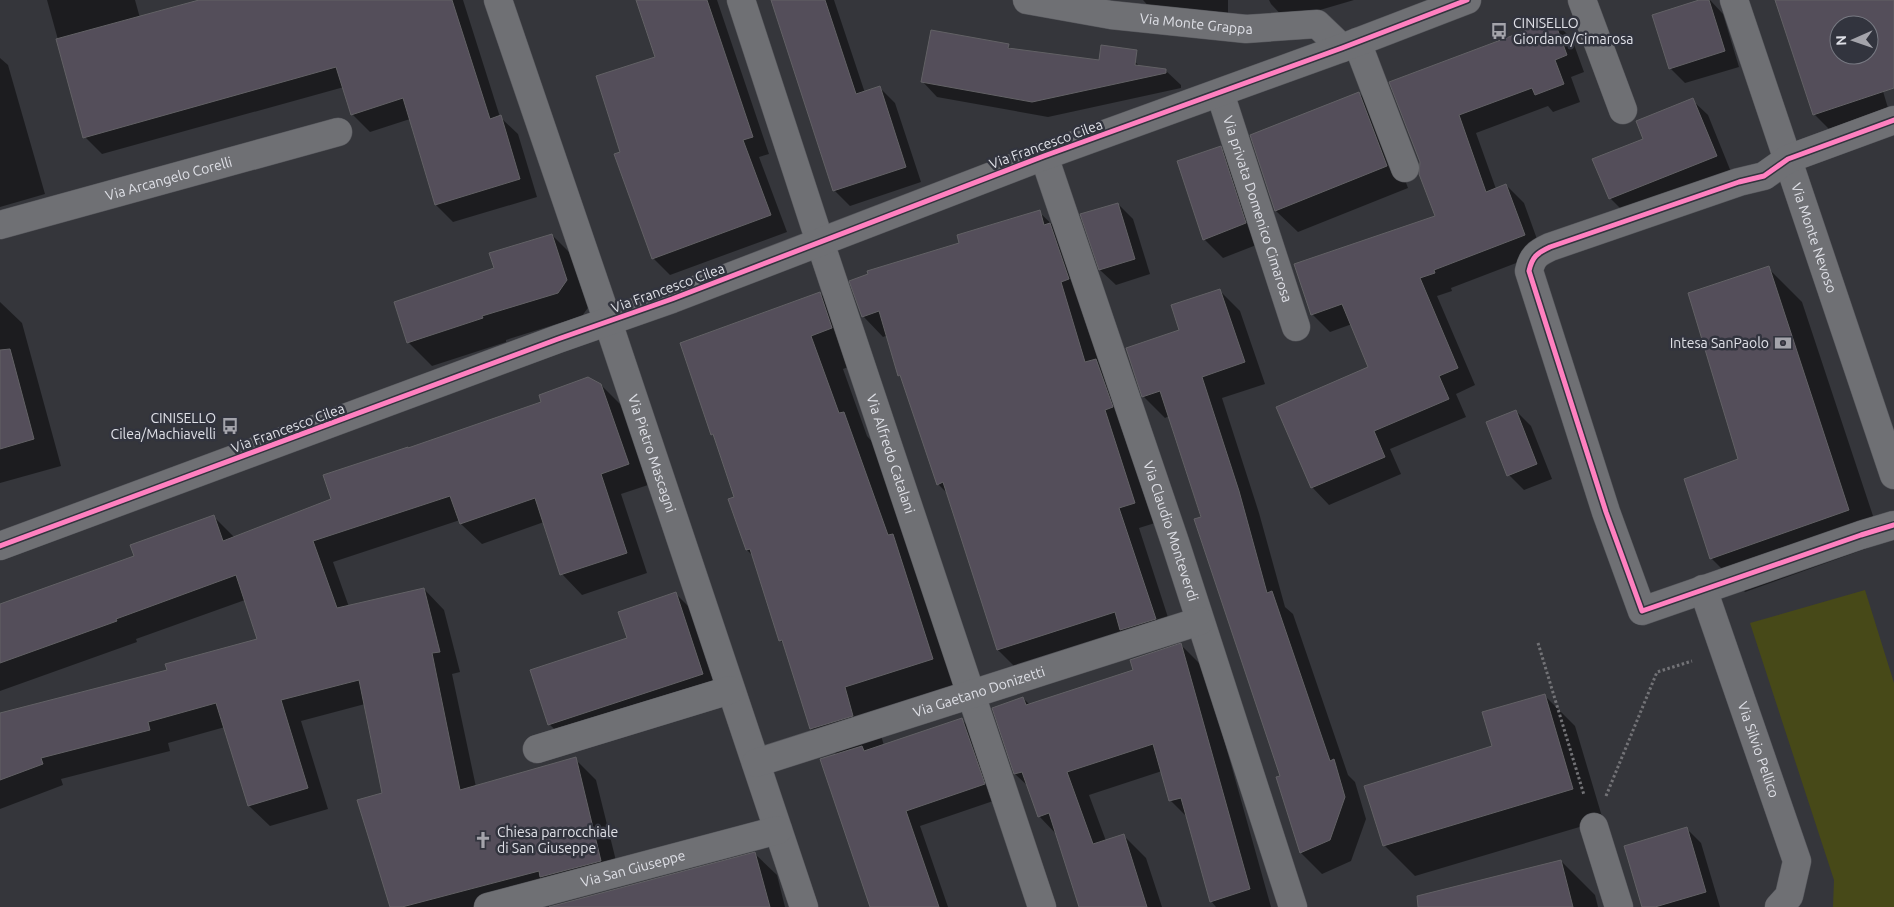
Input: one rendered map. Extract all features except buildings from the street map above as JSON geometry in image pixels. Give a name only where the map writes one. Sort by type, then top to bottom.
[{"type":"street","name":"Via Pietro Mascagni","points":[[498,0],[804,907]]},
{"type":"street","name":"Via Alfredo Catalani","points":[[742,0],[820,242],[1042,907]]},
{"type":"street","name":"Via Monte Grappa","points":[[1027,0],[1111,8],[1246,29],[1317,24],[1350,45],[1406,168]]},
{"type":"street","points":[[1350,45],[1467,0]]},
{"type":"street","points":[[1582,0],[1623,110]]},
{"type":"street","name":"Via Monte Nevoso","points":[[1734,0],[1894,475]]},
{"type":"street","name":"Via Francesco Cilea","points":[[0,546],[608,322],[1044,156],[1350,45]]},
{"type":"street","name":"Via privata Domenico Cimarosa","points":[[1220,92],[1296,327]]},
{"type":"street","points":[[1894,120],[1788,159],[1764,176],[1739,182],[1550,247],[1537,253],[1531,262],[1529,271],[1606,512],[1642,611],[1894,525]]},
{"type":"street","name":"Via Arcangelo Corelli","points":[[0,225],[338,132]]},
{"type":"street","name":"Via Claudio Monteverdi","points":[[1044,156],[1172,532],[1293,907]]},
{"type":"street","name":"Via Silvio Pellico","points":[[1703,589],[1797,861],[1789,896],[1779,907]]},
{"type":"street","name":"Via Gaetano Donizetti","points":[[756,763],[1200,621]]},
{"type":"street","points":[[537,749],[730,690]]},
{"type":"street","points":[[1594,827],[1619,907]]},
{"type":"street","name":"Via San Giuseppe","points":[[488,907],[778,830]]},
{"type":"path","points":[[1538,643],[1594,827]]},
{"type":"path","points":[[1594,827],[1657,672],[1725,650]]},
{"type":"shaded area","points":[[1865,590],[1894,683],[1894,907],[1833,907],[1834,880],[1750,623]]},
{"type":"cycle path","points":[[0,546],[558,339],[672,299],[1044,156],[1342,48],[1467,0]]},
{"type":"cycle path","points":[[1894,120],[1788,159],[1764,176],[1739,182],[1550,247],[1536,256],[1529,271],[1606,512],[1642,611],[1894,525]]},
{"type":"place","name":"CINISELLO Giordano/Cimarosa","points":[[1499,31]]},
{"type":"place","name":"Intesa SanPaolo","points":[[1783,343]]},
{"type":"place","name":"CINISELLO Cilea/Machiavelli","points":[[230,426]]},
{"type":"place","name":"Chiesa parrocchiale di San Giuseppe","points":[[483,840]]}]
